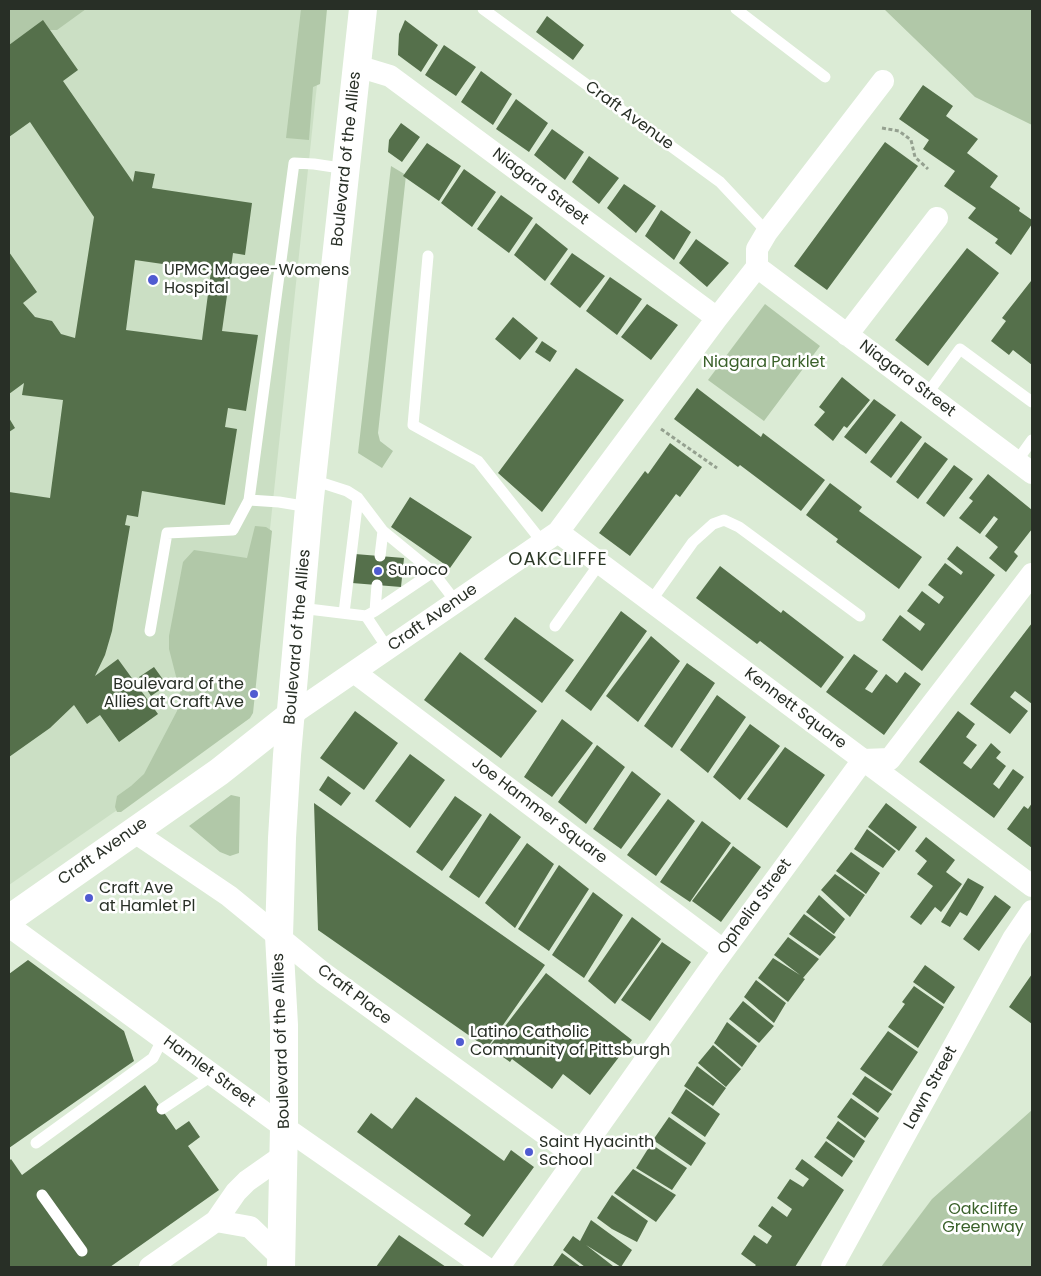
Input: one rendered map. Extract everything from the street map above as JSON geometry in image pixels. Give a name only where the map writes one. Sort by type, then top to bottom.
[{"type":"main road","name":"Boulevard of the Allies","points":[[282,1262],[284,1025],[279,936],[282,838],[309,507],[363,9]]},
{"type":"main road","name":"Craft Avenue","points":[[9,919],[219,772],[291,715]]},
{"type":"street","name":"Niagara Street","points":[[357,66],[390,76],[716,318]]},
{"type":"street","points":[[757,268],[757,249],[767,232],[883,81]]},
{"type":"street","points":[[847,335],[936,218]]},
{"type":"street","name":"Niagara Street","points":[[757,268],[1024,467]]},
{"type":"street","name":"Craft Avenue","points":[[291,715],[550,537],[716,318],[757,268]]},
{"type":"street","name":"Kennett Square","points":[[550,537],[600,563],[1032,886]]},
{"type":"street","points":[[863,760],[890,759],[1032,574]]},
{"type":"street","name":"Joe Hammer Square","points":[[354,672],[723,950]]},
{"type":"street","name":"Ophelia Street","points":[[499,1267],[723,950],[863,760]]},
{"type":"street","name":"Craft Place","points":[[133,831],[229,896],[323,973],[576,1157]]},
{"type":"street","name":"Lawn Street","points":[[832,1267],[1013,939],[1032,911]]},
{"type":"street","name":"Hamlet Street","points":[[9,926],[284,1127],[485,1267]]},
{"type":"street","points":[[157,1265],[216,1221],[236,1192],[247,1181],[284,1155]]},
{"type":"street","points":[[216,1221],[250,1226],[282,1262]]},
{"type":"lane","name":"Craft Avenue","points":[[483,9],[720,182],[767,232]]},
{"type":"lane","points":[[736,9],[825,78]]},
{"type":"lane","points":[[150,631],[167,533],[233,530],[249,500],[294,163],[346,169]]},
{"type":"lane","points":[[428,256],[413,425],[478,461],[550,537]]},
{"type":"lane","points":[[927,394],[960,349],[1032,402]]},
{"type":"lane","points":[[1024,467],[1032,440]]},
{"type":"lane","points":[[313,480],[347,491],[358,498],[383,531],[433,572],[456,602]]},
{"type":"lane","points":[[344,613],[358,498]]},
{"type":"lane","points":[[249,500],[309,507]]},
{"type":"lane","points":[[651,601],[693,542],[713,524],[724,520],[739,527],[860,616]]},
{"type":"lane","points":[[380,556],[383,531]]},
{"type":"lane","points":[[555,626],[600,563]]},
{"type":"lane","points":[[300,608],[371,614],[433,572]]},
{"type":"lane","points":[[377,585],[371,614],[388,649]]},
{"type":"lane","points":[[36,1142],[153,1058],[163,1038]]},
{"type":"lane","points":[[162,1109],[213,1075]]},
{"type":"lane","points":[[42,1195],[82,1252]]},
{"type":"path","points":[[882,128],[899,131],[911,140],[915,157],[928,169]]},
{"type":"path","points":[[661,428],[717,468]]},
{"type":"shaded area","name":"UPMC Magee-Womens Hospital","points":[[9,9],[325,9],[250,718],[9,885]]},
{"type":"green space","points":[[10,9],[86,9],[57,30],[49,30],[43,21],[9,45]]},
{"type":"green space","points":[[301,9],[327,9],[320,84],[313,87],[309,140],[286,138]]},
{"type":"green space","points":[[884,9],[1032,9],[1032,125],[975,97]]},
{"type":"green space","points":[[391,166],[406,175],[378,433],[380,441],[393,451],[382,468],[358,453]]},
{"type":"green space","name":"Niagara Parklet","points":[[765,304],[820,346],[764,421],[708,380]]},
{"type":"green space","points":[[255,526],[266,527],[272,531],[253,713],[250,718],[121,812],[117,812],[115,807],[117,796],[144,774],[177,711],[180,692],[169,649],[169,636],[183,562],[194,550],[247,558]]},
{"type":"green space","points":[[231,795],[240,797],[239,853],[230,856],[220,852],[189,826]]},
{"type":"green space","name":"Oakcliffe Greenway","points":[[1032,1110],[1032,1267],[881,1267],[932,1199]]},
{"type":"building","points":[[547,16],[584,45],[573,60],[536,32]]},
{"type":"building","points":[[43,20],[78,70],[63,81],[133,182],[135,171],[155,174],[152,188],[252,203],[245,255],[233,253],[222,331],[258,335],[246,411],[228,408],[225,427],[237,429],[225,505],[142,491],[138,517],[127,515],[125,525],[130,526],[112,631],[105,655],[95,676],[118,659],[158,714],[119,742],[100,715],[87,724],[74,705],[50,728],[9,757],[9,492],[50,498],[63,400],[22,395],[24,383],[9,394],[9,252],[37,292],[23,303],[35,317],[52,321],[61,334],[75,338],[94,217],[30,122],[9,137],[9,45]],"holes":[[[135,260],[211,271],[202,340],[126,330]]]},
{"type":"building","points":[[405,20],[438,45],[421,72],[398,55],[399,34]]},
{"type":"building","points":[[444,45],[476,67],[456,96],[425,75]]},
{"type":"building","points":[[481,71],[512,94],[493,125],[461,102]]},
{"type":"building","points":[[923,85],[953,106],[946,116],[978,139],[967,153],[998,176],[990,187],[1020,208],[1019,211],[1032,220],[1032,224],[1011,255],[995,243],[998,239],[968,218],[976,208],[944,186],[955,171],[923,149],[929,140],[899,119]]},
{"type":"building","points":[[516,99],[548,123],[529,152],[496,129]]},
{"type":"building","points":[[401,123],[420,137],[402,162],[388,152],[389,140]]},
{"type":"building","points":[[552,129],[584,152],[565,180],[534,155]]},
{"type":"building","points":[[885,142],[918,166],[827,290],[794,266]]},
{"type":"building","points":[[427,143],[461,166],[439,201],[403,176]]},
{"type":"building","points":[[589,156],[619,178],[599,204],[572,182]]},
{"type":"building","points":[[464,169],[496,192],[472,227],[441,203]]},
{"type":"building","points":[[624,184],[656,206],[636,233],[607,208]]},
{"type":"building","points":[[501,195],[533,218],[509,253],[477,229]]},
{"type":"building","points":[[661,210],[691,232],[674,260],[645,236]]},
{"type":"building","points":[[536,223],[568,249],[545,281],[514,255]]},
{"type":"building","points":[[696,239],[729,263],[707,287],[679,263]]},
{"type":"building","points":[[967,248],[999,273],[928,366],[895,340]]},
{"type":"building","points":[[572,253],[605,276],[580,308],[550,284]]},
{"type":"building","points":[[610,277],[642,299],[617,335],[586,311]]},
{"type":"building","points":[[1031,281],[1032,365],[1013,350],[1009,355],[991,341],[1006,321],[1002,318]]},
{"type":"building","points":[[647,304],[678,325],[651,360],[621,337]]},
{"type":"building","points":[[513,317],[538,338],[520,360],[495,339]]},
{"type":"building","points":[[542,341],[557,351],[550,362],[535,352]]},
{"type":"building","points":[[576,368],[624,400],[542,512],[498,473]]},
{"type":"building","points":[[842,377],[870,400],[847,428],[844,426],[833,441],[814,425],[825,412],[819,407]]},
{"type":"building","points":[[697,388],[761,437],[763,433],[825,480],[801,511],[674,419]]},
{"type":"building","points":[[874,399],[896,415],[866,454],[844,437]]},
{"type":"building","points":[[9,418],[15,428],[9,432]]},
{"type":"building","points":[[901,421],[922,437],[891,478],[870,462]]},
{"type":"building","points":[[925,442],[948,459],[918,499],[896,482]]},
{"type":"building","points":[[670,443],[702,467],[680,497],[676,494],[630,556],[599,533],[645,471],[648,474]]},
{"type":"building","points":[[954,465],[973,479],[944,517],[926,503]]},
{"type":"building","points":[[988,474],[1032,510],[1032,529],[1014,552],[1018,556],[1006,572],[989,558],[998,547],[985,536],[998,519],[994,516],[980,534],[959,518],[973,501],[969,498]]},
{"type":"building","points":[[830,483],[862,507],[859,511],[922,557],[899,589],[836,542],[838,539],[806,515]]},
{"type":"building","points":[[410,497],[472,537],[450,568],[391,527]]},
{"type":"building","points":[[957,546],[995,575],[922,671],[882,640],[900,615],[920,631],[925,624],[907,611],[922,591],[939,604],[944,597],[928,585],[945,563],[961,575],[963,572],[947,559]]},
{"type":"building","name":"Sunoco","points":[[355,554],[404,558],[401,587],[352,583]]},
{"type":"building","points":[[720,566],[781,613],[783,610],[844,657],[821,688],[760,641],[757,644],[696,598]]},
{"type":"building","points":[[621,611],[647,631],[591,711],[565,691]]},
{"type":"building","points":[[515,617],[574,660],[542,703],[484,659]]},
{"type":"building","points":[[1032,623],[1032,704],[1015,691],[1010,697],[1028,711],[1010,734],[970,704]]},
{"type":"building","points":[[651,636],[680,661],[638,722],[606,696]]},
{"type":"building","points":[[460,652],[537,711],[501,758],[424,700]]},
{"type":"building","points":[[854,654],[878,671],[865,689],[872,693],[886,674],[897,683],[905,672],[921,684],[884,735],[826,692]]},
{"type":"building","points":[[687,663],[715,683],[672,748],[644,726]]},
{"type":"building","points":[[154,667],[167,685],[151,696],[139,677]]},
{"type":"building","points":[[717,695],[746,717],[708,773],[680,750]]},
{"type":"building","points":[[355,711],[398,743],[364,790],[320,758]]},
{"type":"building","points":[[958,711],[975,724],[966,737],[977,745],[963,763],[971,769],[991,743],[1001,752],[996,758],[1006,766],[993,784],[999,789],[1013,769],[1024,777],[994,818],[919,762]]},
{"type":"building","points":[[562,719],[593,743],[552,797],[524,777]]},
{"type":"building","points":[[750,724],[780,746],[740,800],[713,777]]},
{"type":"building","points":[[597,745],[625,767],[586,824],[558,802]]},
{"type":"building","points":[[785,747],[825,775],[787,828],[747,799]]},
{"type":"building","points":[[410,754],[445,780],[410,828],[375,801]]},
{"type":"building","points":[[632,771],[661,794],[621,849],[593,829]]},
{"type":"building","points":[[328,776],[351,793],[341,806],[319,790]]},
{"type":"building","points":[[455,796],[482,815],[442,871],[416,852]]},
{"type":"building","points":[[668,799],[695,821],[656,876],[627,855]]},
{"type":"building","points":[[314,803],[545,965],[487,1048],[318,930]]},
{"type":"building","points":[[886,803],[917,827],[899,851],[868,827]]},
{"type":"building","points":[[1032,803],[1032,848],[1007,829],[1024,806],[1028,809]]},
{"type":"building","points":[[490,813],[521,837],[479,898],[449,877]]},
{"type":"building","points":[[702,821],[731,843],[690,902],[660,882]]},
{"type":"building","points":[[867,829],[896,851],[883,868],[854,849]]},
{"type":"building","points":[[926,837],[955,860],[946,872],[962,884],[941,912],[935,907],[921,925],[910,917],[933,886],[917,874],[927,861],[915,851]]},
{"type":"building","points":[[527,843],[554,864],[515,928],[485,903]]},
{"type":"building","points":[[733,846],[761,867],[721,922],[692,901]]},
{"type":"building","points":[[851,852],[880,873],[866,894],[836,871]]},
{"type":"building","points":[[559,865],[589,889],[549,951],[518,929]]},
{"type":"building","points":[[835,874],[865,895],[850,917],[821,890]]},
{"type":"building","points":[[968,878],[984,887],[967,916],[960,912],[950,927],[941,922]]},
{"type":"building","points":[[593,892],[623,915],[584,978],[552,955]]},
{"type":"building","points":[[819,895],[845,919],[834,934],[806,912]]},
{"type":"building","points":[[995,895],[1011,907],[979,951],[963,939]]},
{"type":"building","points":[[804,914],[836,937],[820,956],[789,934]]},
{"type":"building","points":[[632,917],[661,939],[615,1004],[588,981]]},
{"type":"building","points":[[788,937],[819,959],[803,978],[805,979],[788,1002],[758,978],[773,958],[800,975],[774,955]]},
{"type":"building","points":[[662,942],[691,962],[650,1021],[621,1000]]},
{"type":"building","points":[[28,960],[124,1031],[134,1061],[9,1148],[9,974]]},
{"type":"building","points":[[925,965],[955,987],[944,1004],[913,982]]},
{"type":"building","points":[[546,973],[632,1040],[590,1095],[563,1074],[552,1089],[512,1059],[510,1062],[489,1047]]},
{"type":"building","points":[[1032,974],[1032,1024],[1009,1007]]},
{"type":"building","points":[[756,980],[786,1003],[774,1023],[744,997]]},
{"type":"building","points":[[914,986],[944,1007],[918,1048],[888,1027],[905,1004],[902,1002]]},
{"type":"building","points":[[743,1001],[774,1026],[759,1043],[729,1019]]},
{"type":"building","points":[[727,1022],[757,1046],[742,1067],[714,1043]]},
{"type":"building","points":[[888,1031],[918,1052],[892,1091],[860,1069]]},
{"type":"building","points":[[713,1045],[741,1069],[726,1087],[698,1063]]},
{"type":"building","points":[[697,1066],[726,1088],[713,1106],[684,1086]]},
{"type":"building","points":[[865,1076],[892,1094],[878,1113],[852,1094]]},
{"type":"building","points":[[145,1085],[176,1130],[189,1121],[200,1137],[188,1146],[219,1190],[110,1267],[9,1267],[9,1161],[11,1159],[22,1175]]},
{"type":"building","points":[[686,1089],[720,1114],[705,1137],[671,1113]]},
{"type":"building","points":[[416,1097],[504,1161],[511,1150],[534,1167],[483,1237],[464,1224],[471,1215],[357,1132],[371,1113],[392,1129]]},
{"type":"building","points":[[851,1098],[879,1118],[865,1138],[837,1117]]},
{"type":"building","points":[[669,1117],[706,1143],[691,1166],[653,1140]]},
{"type":"building","points":[[838,1121],[865,1141],[854,1158],[826,1138]]},
{"type":"building","points":[[826,1141],[853,1161],[842,1177],[814,1157]]},
{"type":"building","points":[[651,1144],[687,1168],[672,1190],[636,1168]]},
{"type":"building","points":[[802,1159],[844,1190],[795,1267],[754,1267],[756,1265],[741,1254],[754,1235],[767,1244],[772,1236],[758,1226],[772,1206],[787,1217],[792,1209],[777,1198],[790,1179],[803,1187],[809,1179],[795,1169]]},
{"type":"building","points":[[633,1169],[676,1195],[656,1222],[614,1193]]},
{"type":"building","points":[[612,1195],[648,1221],[637,1242],[612,1229],[597,1218]]},
{"type":"building","points":[[591,1220],[632,1250],[621,1267],[586,1245],[613,1266],[585,1267],[563,1250],[573,1236],[580,1241]]},
{"type":"building","points":[[399,1235],[446,1267],[376,1267]]},
{"type":"building","points":[[562,1253],[581,1267],[553,1266]]},
{"type":"place","name":"UPMC Magee-Womens Hospital","points":[[153,280]]},
{"type":"place","name":"Sunoco","points":[[378,571]]},
{"type":"place","name":"Boulevard of the Allies at Craft Ave","points":[[254,694]]},
{"type":"place","name":"Craft Ave at Hamlet Pl","points":[[89,898]]},
{"type":"place","name":"Latino Catholic Community of Pittsburgh","points":[[460,1042]]},
{"type":"place","name":"Saint Hyacinth School","points":[[529,1152]]},
{"type":"district","name":"OAKCLIFFE","points":[[558,560]]}]
